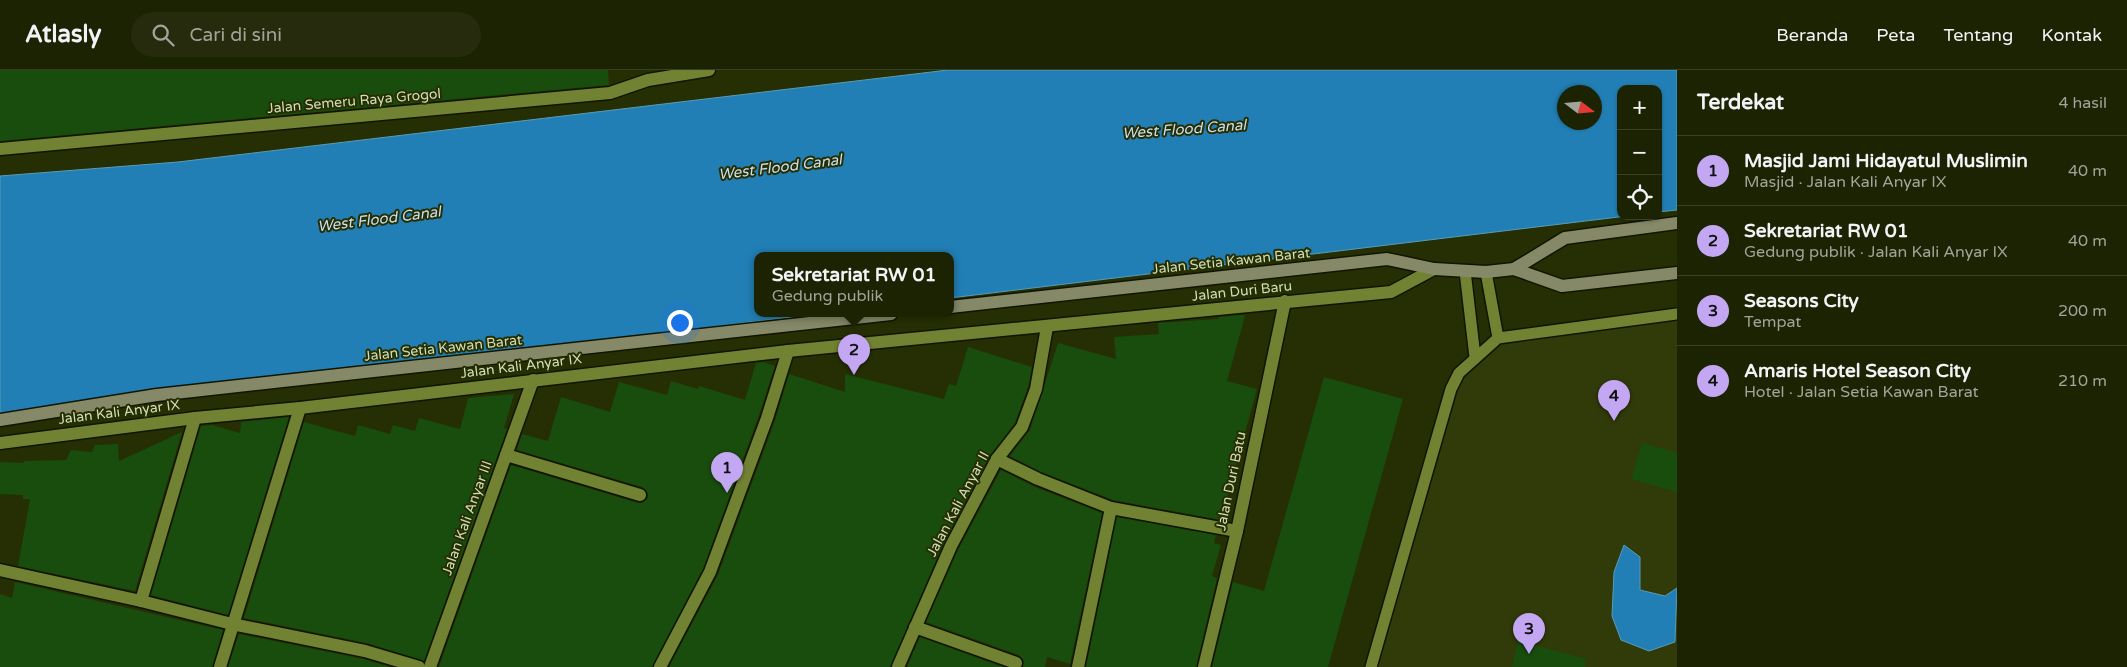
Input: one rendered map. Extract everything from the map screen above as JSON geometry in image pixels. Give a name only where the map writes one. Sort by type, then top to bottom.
[{"type":"main road","name":"Jalan Setia Kawan Barat","points":[[954,307],[1387,259],[1434,269],[1486,272],[1514,269],[1565,238],[1677,224]]},
{"type":"main road","name":"Jalan Setia Kawan Barat","points":[[1514,269],[1562,286],[1677,273]]},
{"type":"main road","name":"Jalan Setia Kawan Barat","points":[[0,420],[157,395],[864,317]]},
{"type":"street","name":"Jalan Semeru Raya Grogol","points":[[0,149],[610,93],[648,80],[709,70]]},
{"type":"street","name":"Jalan Duri Baru","points":[[1047,327],[1286,301],[1391,292],[1434,269]]},
{"type":"street","name":"Jalan Duri Batu","points":[[1204,667],[1237,531],[1286,301]]},
{"type":"street","name":"Jalan Kali Anyar IX","points":[[0,443],[195,418],[300,408],[788,351],[1047,327]]},
{"type":"street","name":"Jalan Kali Anyar II","points":[[898,667],[951,546],[998,459],[1022,428],[1036,389],[1047,327]]},
{"type":"street","points":[[660,667],[710,572],[767,418],[788,351]]},
{"type":"street","name":"Jalan Kali Anyar III","points":[[430,667],[533,380]]},
{"type":"street","points":[[220,667],[300,408]]},
{"type":"street","points":[[140,601],[195,418]]},
{"type":"street","points":[[506,455],[640,495]]},
{"type":"street","points":[[998,459],[1038,478],[1111,508],[1237,531]]},
{"type":"street","points":[[1078,667],[1111,508]]},
{"type":"street","points":[[0,570],[140,601],[232,624],[365,651],[419,667]]},
{"type":"street","points":[[915,627],[1016,662]]},
{"type":"lane","points":[[1465,271],[1475,357]]},
{"type":"lane","points":[[1486,272],[1498,338]]},
{"type":"lane","points":[[1371,667],[1452,389],[1459,373],[1498,338],[1677,314]]},
{"type":"shaded area","points":[[1677,314],[1677,667],[1371,667],[1451,389],[1499,339]]},
{"type":"water","name":"West Flood Canal","points":[[948,70],[1677,70],[1677,210],[1662,212],[1662,85],[1617,85],[1617,217],[954,298],[954,252],[754,252],[754,317],[792,317],[0,414],[0,176],[178,162]]},
{"type":"water","points":[[1624,545],[1640,557],[1640,590],[1665,596],[1677,588],[1675,642],[1649,651],[1621,640],[1612,616],[1614,572]]},
{"type":"building","points":[[0,70],[608,70],[609,85],[0,141]]},
{"type":"building","points":[[1245,316],[1227,381],[1257,389],[1221,520],[1113,500],[1041,472],[1010,456],[1030,430],[1058,343],[1116,359],[1114,337],[1159,334],[1158,323],[1218,319],[1219,317]]},
{"type":"building","points":[[968,347],[1032,367],[1028,387],[1015,423],[990,455],[944,542],[890,667],[669,667],[718,575],[775,421],[789,374],[845,392],[845,374],[944,399],[949,384],[956,386]]},
{"type":"building","points":[[763,362],[775,366],[703,569],[652,667],[439,667],[511,465],[638,503],[642,503],[648,498],[648,493],[642,487],[517,450],[522,434],[548,441],[561,397],[610,412],[619,382],[667,395],[671,381],[698,389],[699,386],[745,400],[756,363]]},
{"type":"building","points":[[1324,377],[1403,399],[1328,667],[1212,667],[1233,582],[1264,591]]},
{"type":"building","points":[[514,394],[504,428],[507,429],[424,661],[367,643],[244,618],[304,422],[355,436],[358,425],[390,434],[393,425],[415,431],[419,418],[460,429],[468,398]]},
{"type":"building","points":[[289,417],[228,615],[151,595],[201,426],[212,425],[240,433],[241,422]]},
{"type":"building","points":[[182,432],[135,591],[18,566],[30,499],[23,499],[23,495],[0,494],[0,462],[24,463],[24,461],[66,460],[71,450],[92,452],[95,445],[118,444],[119,461]]},
{"type":"building","points":[[1642,443],[1677,453],[1677,492],[1631,479]]},
{"type":"building","points":[[1001,470],[1035,487],[1102,513],[1070,664],[1047,657],[1045,667],[1023,667],[1024,661],[1019,655],[926,622],[958,550]]},
{"type":"building","points":[[1117,517],[1216,535],[1214,543],[1221,545],[1212,576],[1217,578],[1196,667],[1086,667]]},
{"type":"building","points":[[15,582],[223,630],[212,667],[0,667],[0,594],[12,598]]},
{"type":"building","points":[[239,634],[363,659],[390,667],[228,667]]},
{"type":"building","points":[[920,637],[1003,667],[907,667]]},
{"type":"building","points":[[1518,641],[1586,659],[1585,667],[1512,667]]},
{"type":"place","name":"Sekretariat RW 01","points":[[854,375]]},
{"type":"place","name":"Amaris Hotel Season City","points":[[1614,421]]},
{"type":"place","name":"Masjid Jami Hidayatul Muslimin","points":[[727,493]]},
{"type":"place","name":"Seasons City","points":[[1529,654]]}]
